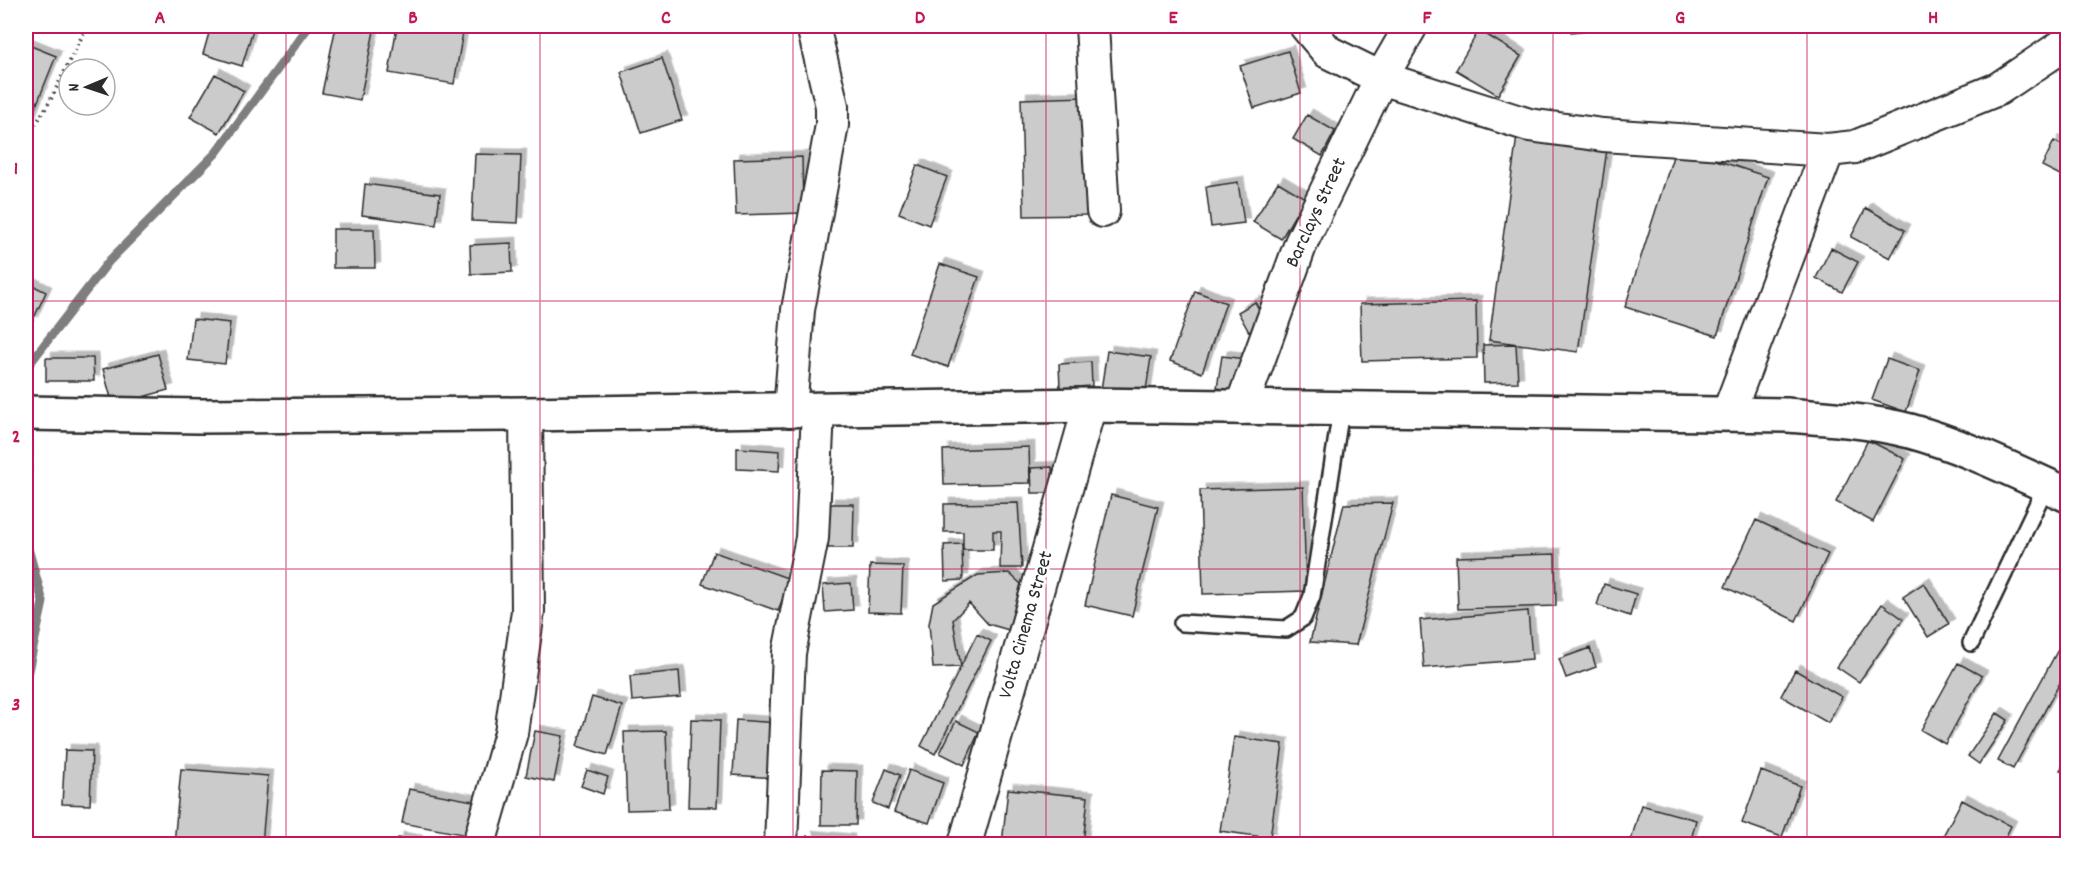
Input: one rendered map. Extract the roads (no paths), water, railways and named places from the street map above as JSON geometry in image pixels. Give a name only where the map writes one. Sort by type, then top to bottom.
[{"type":"highway","points":[[26,413],[199,416],[526,414],[1090,405],[1728,414],[1849,420],[1910,431],[1969,451],[2057,490]]},
{"type":"street","points":[[781,844],[789,653],[812,538],[798,310],[832,124],[832,106],[813,26]]},
{"type":"street","points":[[1092,26],[1103,211]]},
{"type":"street","points":[[1306,26],[1328,52],[1381,78],[1528,125],[1603,135],[1828,150],[1855,147],[1998,88],[2067,42]]},
{"type":"street","name":"Barclays Street","points":[[1241,408],[1297,252],[1381,78],[1411,26]]},
{"type":"street","points":[[1728,414],[1828,150]]},
{"type":"street","name":"Volta Cinema Street","points":[[965,844],[1090,405]]},
{"type":"street","points":[[479,844],[511,732],[528,611],[526,414]]},
{"type":"lane","points":[[1182,623],[1286,629],[1303,618],[1312,596],[1341,410]]},
{"type":"lane","points":[[1971,643],[2057,490]]},
{"type":"waterway","points":[[26,500],[29,453],[27,367],[109,261],[216,153],[309,26]]},
{"type":"waterway","points":[[26,541],[43,602],[26,680]]}]
